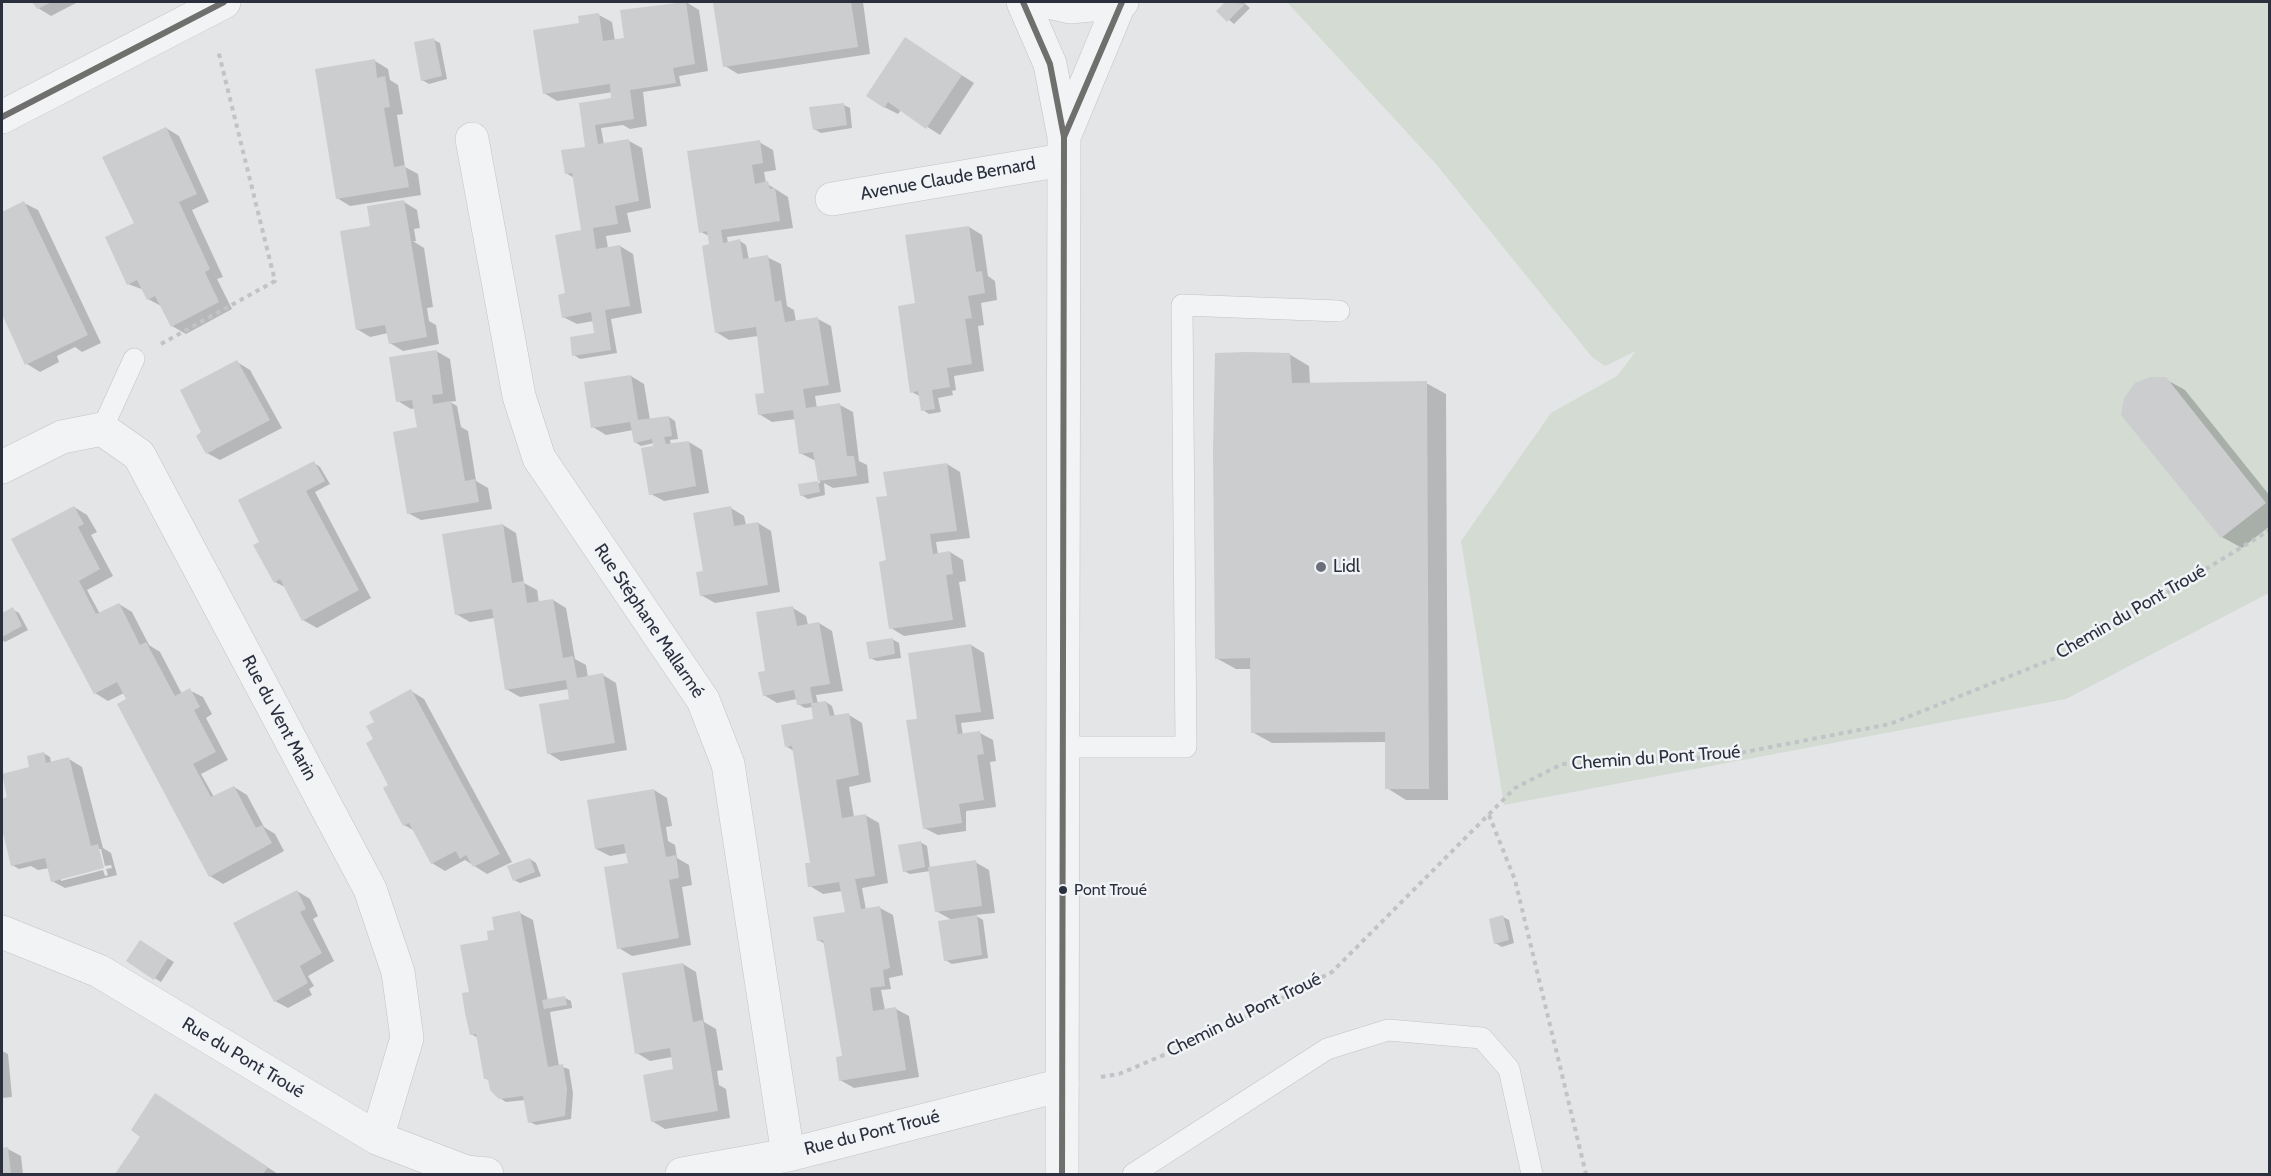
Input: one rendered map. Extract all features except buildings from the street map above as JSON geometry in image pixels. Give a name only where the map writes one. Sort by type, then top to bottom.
[{"type":"street","name":"Avenue Claude Bernard","points":[[1023,2],[1050,64],[1064,148],[1062,1174]]},
{"type":"street","points":[[1048,2],[1070,7],[1121,2]]},
{"type":"street","name":"Avenue Claude Bernard","points":[[1064,148],[1121,2]]},
{"type":"street","points":[[2,117],[216,4]]},
{"type":"street","name":"Rue Stéphane Mallarmé","points":[[472,139],[519,396],[539,458],[703,700],[728,764],[788,1155]]},
{"type":"street","name":"Avenue Claude Bernard","points":[[832,199],[1064,148]]},
{"type":"street","points":[[2,467],[62,437],[102,429]]},
{"type":"street","name":"Rue du Vent Marin","points":[[102,429],[139,455],[370,889],[398,972],[407,1038],[377,1138]]},
{"type":"street","name":"Rue du Pont Troué","points":[[2,932],[99,971],[377,1138],[466,1172],[487,1174]]},
{"type":"street","name":"Rue du Pont Troué","points":[[682,1174],[788,1155],[1062,1085]]},
{"type":"lane","points":[[1062,747],[1186,747],[1182,305],[1339,311]]},
{"type":"lane","points":[[102,429],[135,359]]},
{"type":"lane","points":[[1133,1174],[1327,1049],[1388,1030],[1482,1038],[1509,1069],[1532,1174]]},
{"type":"path","points":[[135,359],[275,281],[216,4]]},
{"type":"path","name":"Chemin du Pont Troué","points":[[1062,1085],[1130,1069],[1213,1034],[1332,972],[1515,788],[1562,764],[1719,757],[1890,724],[2068,653],[2270,530]]},
{"type":"path","points":[[1489,814],[1515,880],[1586,1174]]},
{"type":"shaded area","points":[[1287,2],[2269,2],[2269,593],[2066,699],[1504,805],[1461,541],[1551,413],[1617,376],[1636,351],[1605,366],[1592,357],[1436,164]]},
{"type":"transit line","points":[[2,117],[224,2]]},
{"type":"transit line","points":[[1023,2],[1050,64],[1064,137],[1064,152]]},
{"type":"transit line","points":[[1062,1174],[1064,137],[1122,2]]},
{"type":"place","name":"Lidl","points":[[1321,567]]},
{"type":"place","name":"Pont Troué","points":[[1063,890]]}]
